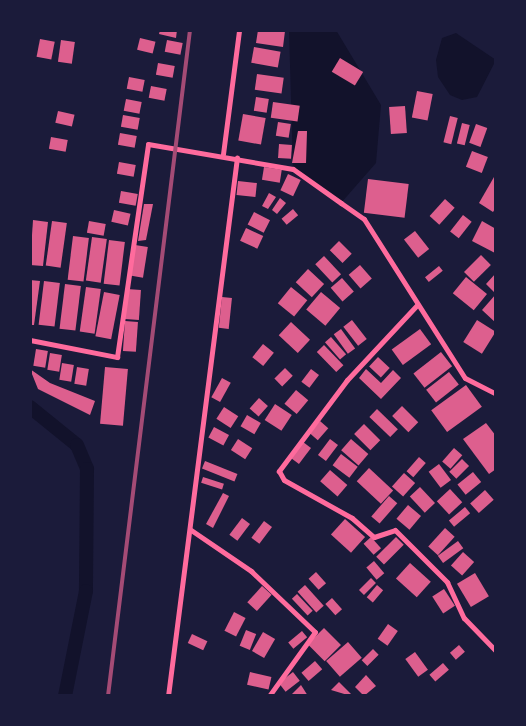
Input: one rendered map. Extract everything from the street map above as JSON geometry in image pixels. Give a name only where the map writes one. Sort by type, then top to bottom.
[{"type":"street","points":[[223,154],[239,30]]},
{"type":"street","points":[[30,340],[117,357],[148,144],[223,154],[293,170],[364,219],[465,378],[496,394]]},
{"type":"street","points":[[168,696],[237,157]]},
{"type":"street","points":[[417,305],[347,380],[280,465],[281,477],[374,537],[395,530],[447,582],[464,618],[496,651]]},
{"type":"street","points":[[191,530],[251,571],[315,632],[269,696]]},
{"type":"shaded area","points":[[289,30],[336,30],[381,105],[376,163],[341,203],[293,169]]},
{"type":"shaded area","points":[[456,33],[496,60],[477,97],[462,100],[450,95],[438,77],[436,60],[442,38]]},
{"type":"building","points":[[160,30],[177,30],[176,38],[159,34]]},
{"type":"building","points":[[258,30],[285,31],[283,47],[256,43]]},
{"type":"building","points":[[140,38],[156,42],[153,54],[137,50]]},
{"type":"building","points":[[40,39],[55,42],[51,60],[37,57]]},
{"type":"building","points":[[61,40],[75,42],[72,64],[58,62]]},
{"type":"building","points":[[167,40],[183,43],[180,55],[165,52]]},
{"type":"building","points":[[254,47],[281,52],[278,67],[251,63]]},
{"type":"building","points":[[340,58],[363,72],[355,86],[332,72]]},
{"type":"building","points":[[158,63],[175,66],[173,78],[156,75]]},
{"type":"building","points":[[257,74],[284,78],[282,94],[255,90]]},
{"type":"building","points":[[129,77],[145,80],[142,92],[127,89]]},
{"type":"building","points":[[151,86],[167,89],[164,101],[149,98]]},
{"type":"building","points":[[417,91],[433,94],[428,121],[412,118]]},
{"type":"building","points":[[256,97],[269,99],[267,113],[254,111]]},
{"type":"building","points":[[126,99],[142,102],[139,114],[124,111]]},
{"type":"building","points":[[273,102],[300,106],[298,122],[271,118]]},
{"type":"building","points":[[405,106],[407,133],[391,134],[389,107]]},
{"type":"building","points":[[58,111],[75,115],[72,127],[55,123]]},
{"type":"building","points":[[243,114],[266,118],[261,145],[238,141]]},
{"type":"building","points":[[123,115],[140,118],[138,130],[121,127]]},
{"type":"building","points":[[450,116],[458,118],[451,144],[443,142]]},
{"type":"building","points":[[278,122],[291,124],[289,138],[276,136]]},
{"type":"building","points":[[462,123],[470,125],[465,145],[457,143]]},
{"type":"building","points":[[476,124],[487,128],[480,147],[469,143]]},
{"type":"building","points":[[298,131],[307,131],[306,163],[292,163]]},
{"type":"building","points":[[120,133],[137,136],[135,148],[118,145]]},
{"type":"building","points":[[51,137],[68,140],[66,152],[49,149]]},
{"type":"building","points":[[279,144],[292,145],[291,159],[278,158]]},
{"type":"building","points":[[472,151],[488,157],[482,173],[466,167]]},
{"type":"building","points":[[119,162],[136,165],[134,177],[117,174]]},
{"type":"building","points":[[264,167],[282,170],[280,183],[262,180]]},
{"type":"building","points":[[288,174],[301,180],[293,196],[280,190]]},
{"type":"building","points":[[494,177],[496,207],[493,212],[479,203]]},
{"type":"building","points":[[368,179],[409,184],[405,218],[364,213]]},
{"type":"building","points":[[238,181],[257,183],[255,197],[237,195]]},
{"type":"building","points":[[121,191],[138,194],[136,206],[119,203]]},
{"type":"building","points":[[269,193],[276,197],[268,209],[262,206]]},
{"type":"building","points":[[280,198],[286,203],[277,214],[272,210]]},
{"type":"building","points":[[445,199],[455,208],[439,225],[430,216]]},
{"type":"building","points":[[144,204],[153,204],[146,240],[138,241]]},
{"type":"building","points":[[293,209],[298,215],[287,225],[282,219]]},
{"type":"building","points":[[114,210],[131,214],[128,226],[111,222]]},
{"type":"building","points":[[254,212],[270,220],[264,233],[248,224]]},
{"type":"building","points":[[463,215],[472,222],[459,238],[450,232]]},
{"type":"building","points":[[33,220],[48,222],[43,266],[30,265]]},
{"type":"building","points":[[52,221],[67,223],[61,268],[46,266]]},
{"type":"building","points":[[89,221],[106,224],[104,236],[87,233]]},
{"type":"building","points":[[482,221],[496,229],[495,253],[472,241]]},
{"type":"building","points":[[246,228],[263,236],[257,249],[240,241]]},
{"type":"building","points":[[415,231],[429,249],[418,258],[404,240]]},
{"type":"building","points":[[73,236],[89,238],[84,282],[68,280]]},
{"type":"building","points":[[92,237],[107,239],[101,283],[86,281]]},
{"type":"building","points":[[109,240],[125,242],[120,286],[104,284]]},
{"type":"building","points":[[339,241],[352,254],[343,263],[330,250]]},
{"type":"building","points":[[135,245],[148,247],[143,278],[130,276]]},
{"type":"building","points":[[481,255],[491,265],[474,282],[464,272]]},
{"type":"building","points":[[324,256],[341,274],[332,282],[315,264]]},
{"type":"building","points":[[360,265],[372,279],[360,288],[349,275]]},
{"type":"building","points":[[439,266],[443,271],[429,282],[425,277]]},
{"type":"building","points":[[308,269],[324,284],[312,297],[296,282]]},
{"type":"building","points":[[496,273],[496,294],[486,284]]},
{"type":"building","points":[[466,277],[487,294],[474,310],[453,293]]},
{"type":"building","points":[[342,278],[354,292],[342,301],[331,288]]},
{"type":"building","points":[[30,280],[40,281],[34,325],[30,325]]},
{"type":"building","points":[[44,281],[60,283],[55,327],[39,325]]},
{"type":"building","points":[[65,284],[81,286],[75,331],[60,329]]},
{"type":"building","points":[[86,287],[101,289],[95,334],[80,332]]},
{"type":"building","points":[[291,287],[307,300],[294,317],[278,303]]},
{"type":"building","points":[[127,289],[141,290],[139,320],[125,319]]},
{"type":"building","points":[[104,292],[120,295],[111,339],[95,336]]},
{"type":"building","points":[[321,292],[340,308],[325,326],[306,310]]},
{"type":"building","points":[[496,294],[496,323],[482,310]]},
{"type":"building","points":[[222,297],[232,298],[229,329],[219,328]]},
{"type":"building","points":[[352,320],[367,339],[358,346],[343,327]]},
{"type":"building","points":[[477,320],[496,332],[482,354],[463,342]]},
{"type":"building","points":[[125,321],[138,322],[136,352],[123,351]]},
{"type":"building","points":[[291,322],[310,340],[298,353],[279,335]]},
{"type":"building","points":[[341,329],[355,348],[348,354],[334,334]]},
{"type":"building","points":[[420,329],[431,344],[403,365],[392,350]]},
{"type":"building","points":[[331,337],[346,354],[340,360],[325,342]]},
{"type":"building","points":[[263,344],[274,353],[263,366],[252,357]]},
{"type":"building","points":[[324,345],[343,365],[336,372],[317,352]]},
{"type":"building","points":[[36,349],[48,351],[45,368],[33,366]]},
{"type":"building","points":[[441,352],[452,366],[425,388],[413,374]]},
{"type":"building","points":[[50,353],[62,355],[59,372],[47,370]]},
{"type":"building","points":[[378,357],[390,368],[381,377],[369,367]]},
{"type":"building","points":[[62,363],[74,365],[71,382],[59,380]]},
{"type":"building","points":[[77,367],[89,369],[86,386],[74,384]]},
{"type":"building","points":[[105,367],[128,369],[123,426],[100,424]]},
{"type":"building","points":[[285,368],[293,376],[282,386],[274,379]]},
{"type":"building","points":[[30,369],[50,383],[95,401],[90,415],[38,389]]},
{"type":"building","points":[[311,369],[319,375],[309,388],[301,382]]},
{"type":"building","points":[[366,369],[381,383],[393,370],[401,378],[381,399],[359,378]]},
{"type":"building","points":[[449,372],[459,385],[436,402],[426,390]]},
{"type":"building","points":[[222,378],[231,383],[220,402],[211,397]]},
{"type":"building","points":[[466,385],[482,407],[447,432],[431,410]]},
{"type":"building","points":[[296,390],[308,400],[297,414],[284,404]]},
{"type":"building","points":[[259,398],[268,406],[259,416],[250,408]]},
{"type":"building","points":[[275,404],[292,415],[281,431],[265,420]]},
{"type":"building","points":[[402,406],[418,422],[408,432],[392,416]]},
{"type":"building","points":[[224,407],[238,416],[231,428],[216,419]]},
{"type":"building","points":[[377,409],[398,429],[390,437],[369,417]]},
{"type":"building","points":[[247,415],[261,423],[254,434],[240,426]]},
{"type":"building","points":[[320,421],[328,428],[318,440],[310,433]]},
{"type":"building","points":[[486,423],[496,436],[496,469],[489,474],[463,439]]},
{"type":"building","points":[[364,424],[380,440],[370,450],[354,434]]},
{"type":"building","points":[[214,427],[229,435],[223,446],[208,438]]},
{"type":"building","points":[[238,439],[252,448],[245,459],[231,450]]},
{"type":"building","points":[[330,439],[338,445],[326,461],[318,455]]},
{"type":"building","points":[[351,439],[368,454],[359,465],[341,450]]},
{"type":"building","points":[[303,442],[311,448],[299,464],[291,458]]},
{"type":"building","points":[[454,448],[462,455],[450,469],[442,462]]},
{"type":"building","points":[[341,454],[358,467],[349,478],[333,465]]},
{"type":"building","points":[[419,457],[426,463],[413,477],[407,471]]},
{"type":"building","points":[[462,459],[469,466],[456,479],[449,472]]},
{"type":"building","points":[[205,461],[237,474],[234,482],[202,468]]},
{"type":"building","points":[[439,464],[451,480],[441,488],[429,472]]},
{"type":"building","points":[[369,468],[393,491],[381,504],[357,481]]},
{"type":"building","points":[[330,470],[347,485],[338,496],[320,481]]},
{"type":"building","points":[[473,472],[481,482],[466,495],[457,485]]},
{"type":"building","points":[[404,473],[415,483],[403,496],[392,486]]},
{"type":"building","points":[[203,477],[224,484],[222,490],[201,483]]},
{"type":"building","points":[[420,487],[435,503],[425,513],[410,497]]},
{"type":"building","points":[[450,489],[462,502],[449,514],[437,501]]},
{"type":"building","points":[[485,490],[494,500],[479,513],[470,503]]},
{"type":"building","points":[[223,493],[229,496],[213,528],[206,524]]},
{"type":"building","points":[[389,496],[397,503],[380,524],[371,516]]},
{"type":"building","points":[[408,505],[421,516],[409,530],[396,519]]},
{"type":"building","points":[[465,507],[470,513],[454,527],[449,520]]},
{"type":"building","points":[[242,518],[250,524],[237,541],[229,535]]},
{"type":"building","points":[[345,519],[365,537],[351,553],[331,535]]},
{"type":"building","points":[[264,521],[272,527],[259,544],[251,538]]},
{"type":"building","points":[[445,528],[455,537],[438,555],[428,547]]},
{"type":"building","points":[[371,537],[381,548],[374,555],[364,544]]},
{"type":"building","points":[[396,537],[404,545],[384,565],[376,557]]},
{"type":"building","points":[[458,541],[463,548],[443,563],[438,556]]},
{"type":"building","points":[[463,552],[474,562],[462,575],[451,565]]},
{"type":"building","points":[[374,561],[384,573],[377,580],[366,567]]},
{"type":"building","points":[[410,563],[431,582],[417,597],[396,579]]},
{"type":"building","points":[[316,572],[326,583],[319,590],[309,579]]},
{"type":"building","points":[[475,573],[489,596],[471,607],[457,584]]},
{"type":"building","points":[[371,578],[376,583],[364,595],[359,590]]},
{"type":"building","points":[[305,585],[324,606],[316,612],[298,592]]},
{"type":"building","points":[[377,585],[383,590],[373,602],[367,597]]},
{"type":"building","points":[[262,586],[272,595],[257,611],[247,602]]},
{"type":"building","points":[[444,589],[455,606],[443,613],[432,597]]},
{"type":"building","points":[[297,594],[313,611],[308,616],[292,599]]},
{"type":"building","points":[[332,598],[342,609],[335,615],[325,604]]},
{"type":"building","points":[[234,612],[246,618],[236,637],[224,631]]},
{"type":"building","points":[[388,624],[398,631],[388,646],[378,639]]},
{"type":"building","points":[[324,628],[341,645],[325,661],[308,644]]},
{"type":"building","points":[[246,630],[256,634],[250,650],[240,646]]},
{"type":"building","points":[[302,631],[307,637],[293,649],[288,643]]},
{"type":"building","points":[[263,632],[275,639],[264,658],[252,651]]},
{"type":"building","points":[[192,634],[207,641],[203,650],[188,643]]},
{"type":"building","points":[[348,642],[362,658],[340,677],[326,661]]},
{"type":"building","points":[[459,645],[465,652],[456,660],[450,653]]},
{"type":"building","points":[[373,649],[379,655],[367,666],[362,660]]},
{"type":"building","points":[[415,652],[428,670],[418,677],[405,659]]},
{"type":"building","points":[[315,661],[322,669],[309,681],[301,673]]},
{"type":"building","points":[[443,663],[449,670],[435,682],[429,675]]},
{"type":"building","points":[[250,672],[271,677],[269,690],[247,685]]},
{"type":"building","points":[[293,672],[300,681],[286,692],[279,683]]},
{"type":"building","points":[[366,675],[376,686],[364,696],[355,687]]},
{"type":"building","points":[[339,682],[352,695],[351,696],[331,690]]},
{"type":"building","points":[[301,685],[308,696],[290,696]]},
{"type":"waterway","points":[[30,407],[77,445],[87,469],[86,591],[65,696]]},
{"type":"railway","points":[[108,696],[190,30]]}]
